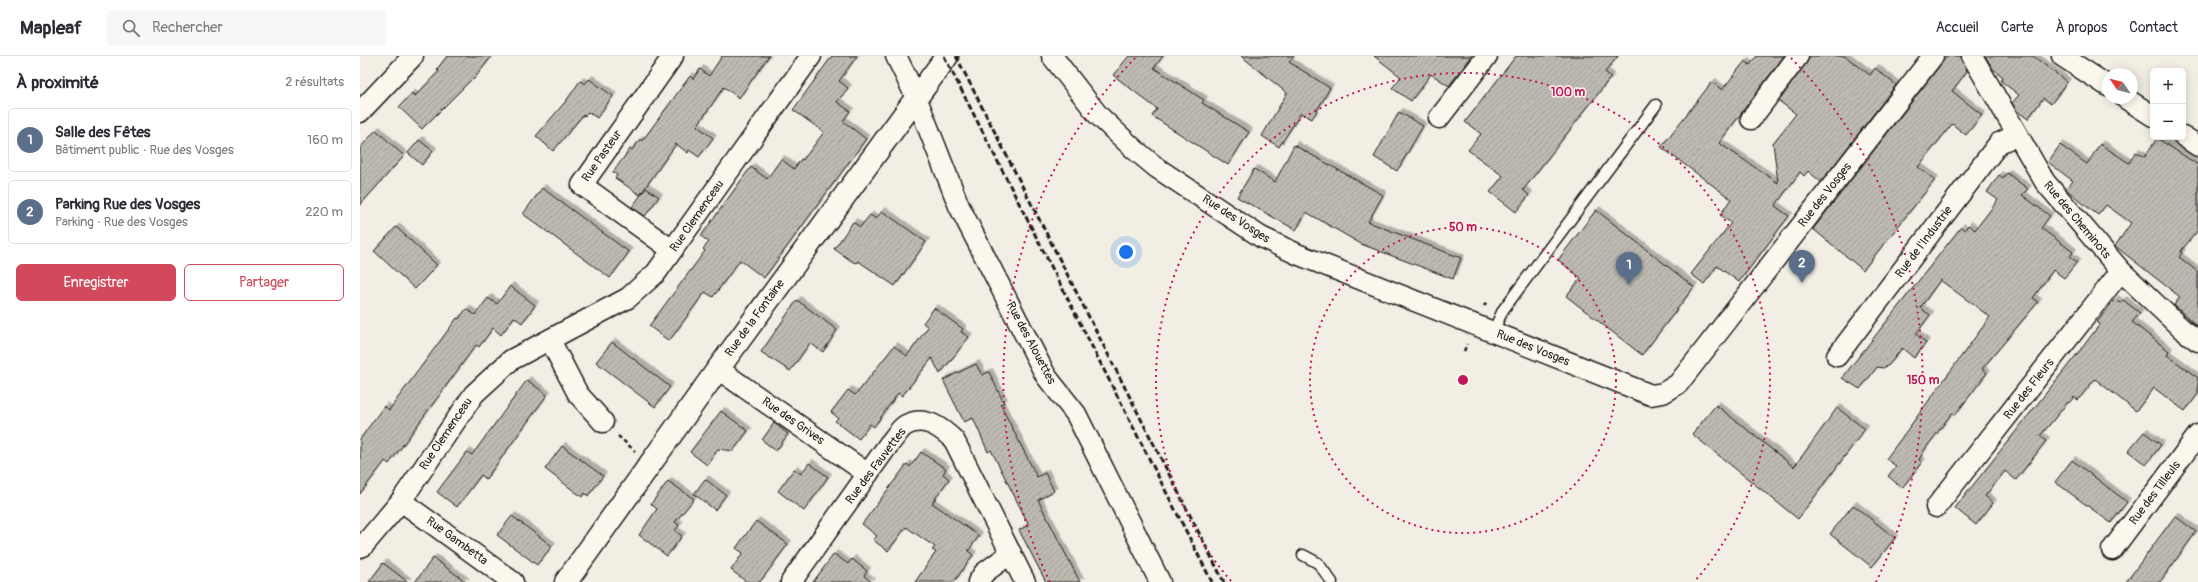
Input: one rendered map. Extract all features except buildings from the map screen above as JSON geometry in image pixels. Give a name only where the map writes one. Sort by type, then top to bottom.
[{"type":"street","points":[[360,112],[413,56]]},
{"type":"street","name":"Rue Pasteur","points":[[672,250],[582,185],[674,56]]},
{"type":"street","name":"Rue Clemenceau","points":[[360,547],[363,546],[401,501],[474,394],[511,360],[628,298],[656,273],[811,56]]},
{"type":"street","name":"Rue des Alouettes","points":[[896,56],[916,97],[959,206],[1046,376],[1076,414],[1160,582]]},
{"type":"street","name":"Rue de la Fontaine","points":[[566,582],[718,369],[947,56]]},
{"type":"street","name":"Rue des Vosges","points":[[1052,56],[1098,115],[1134,149],[1157,168],[1261,236],[1297,254],[1651,395],[1663,393],[1678,384],[1933,56]]},
{"type":"street","points":[[1439,118],[1487,56]]},
{"type":"street","points":[[1750,119],[1798,56]]},
{"type":"street","name":"Rue des Cheminots","points":[[1972,56],[2045,182],[2121,271],[2182,329],[2198,341]]},
{"type":"street","points":[[2062,56],[2102,82]]},
{"type":"street","points":[[2135,104],[2150,114]]},
{"type":"street","name":"Rue de l'Industrie","points":[[1837,356],[1999,143],[2017,135]]},
{"type":"street","points":[[2186,138],[2198,146]]},
{"type":"street","name":"Rue des Fleurs","points":[[1936,507],[2121,271]]},
{"type":"street","points":[[550,340],[578,394],[603,422]]},
{"type":"street","name":"Rue des Grives","points":[[718,369],[868,474]]},
{"type":"street","name":"Rue des Fauvettes","points":[[791,582],[868,474],[906,425],[924,422],[939,426],[954,440],[1025,582]]},
{"type":"street","name":"Rue des Tilleuls","points":[[2112,550],[2198,435]]},
{"type":"street","name":"Rue Gambetta","points":[[401,501],[512,582]]},
{"type":"street","points":[[978,582],[984,573],[1011,553]]},
{"type":"lane","points":[[1493,332],[1503,310],[1656,105]]},
{"type":"lane","points":[[1303,555],[1318,563],[1332,582]]},
{"type":"path","points":[[603,422],[629,447],[651,462]]},
{"type":"railway","points":[[944,56],[1212,582]]},
{"type":"railway","points":[[956,56],[1224,582]]},
{"type":"place","name":"Parking Rue des Vosges","points":[[1802,283]]},
{"type":"place","name":"Salle des Fêtes","points":[[1629,285]]}]
